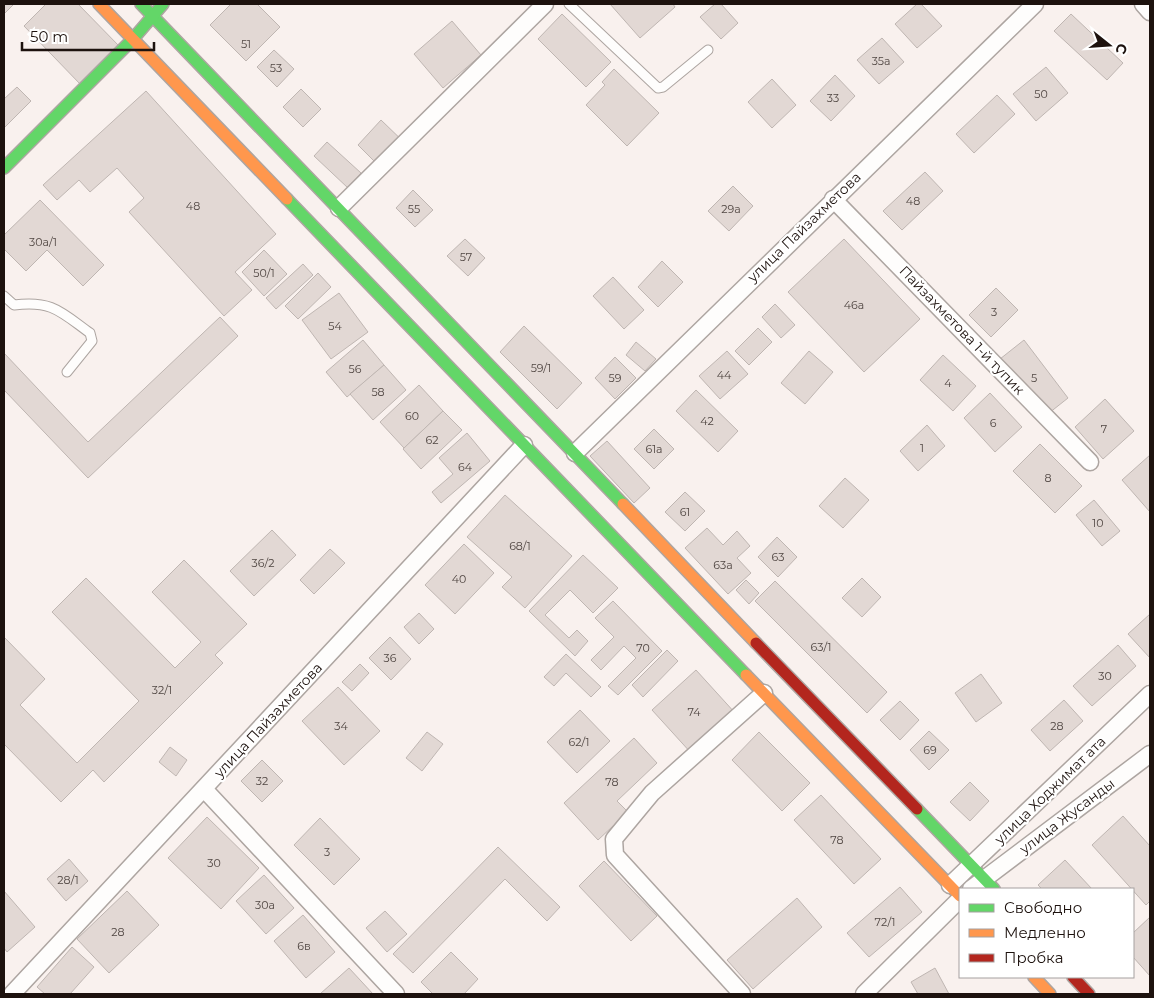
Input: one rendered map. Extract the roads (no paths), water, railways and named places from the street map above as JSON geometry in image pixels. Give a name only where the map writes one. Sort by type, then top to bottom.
[{"type":"main road","points":[[99,4],[957,894]]},
{"type":"main road","points":[[141,4],[989,884]]},
{"type":"main road","points":[[4,168],[132,39],[163,4]]},
{"type":"main road","points":[[1035,978],[1050,994]]},
{"type":"main road","points":[[1074,978],[1089,994]]},
{"type":"street","points":[[339,208],[545,4]]},
{"type":"street","name":"улица Пайзахметова","points":[[575,453],[833,199],[1035,4]]},
{"type":"street","points":[[1143,4],[1150,12]]},
{"type":"street","name":"Пайзахметова 1-й тупик","points":[[833,199],[1090,462]]},
{"type":"street","name":"улица Пайзахметова","points":[[12,994],[524,444]]},
{"type":"street","points":[[742,994],[615,855],[614,839],[652,793],[764,692]]},
{"type":"street","name":"улица Ходжимат ата","points":[[960,888],[972,865],[1150,694]]},
{"type":"street","name":"улица Жусанды","points":[[989,884],[1150,754]]},
{"type":"street","points":[[204,789],[396,994]]},
{"type":"street","points":[[975,888],[989,884]]},
{"type":"street","name":"улица Ходжимат ата","points":[[864,994],[957,894]]},
{"type":"lane","points":[[569,4],[658,88],[663,87],[708,50]]},
{"type":"lane","points":[[4,296],[14,305],[30,303],[53,306],[90,333],[92,341],[67,372]]}]
